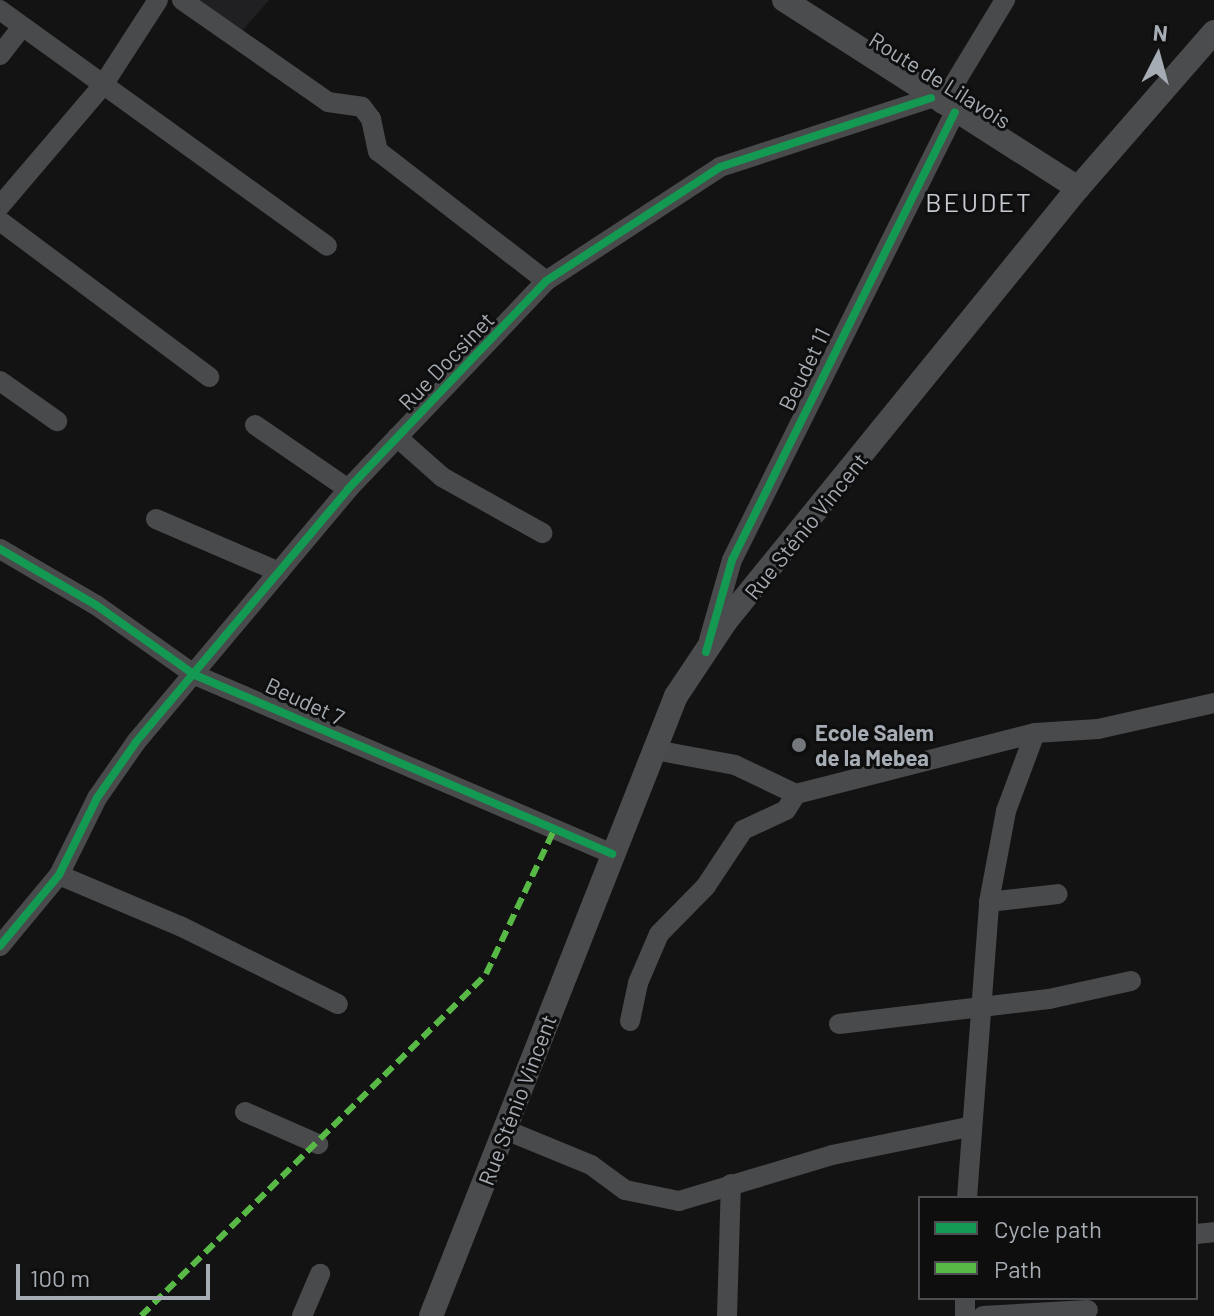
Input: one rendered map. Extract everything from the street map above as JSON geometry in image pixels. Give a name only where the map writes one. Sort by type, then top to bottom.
[{"type":"main road","name":"Route de Lilavois","points":[[784,0],[1078,188]]},
{"type":"main road","name":"Rue Sténio Vincent","points":[[431,1316],[676,696],[706,652],[1078,188],[1214,32]]},
{"type":"street","points":[[0,206],[103,85],[158,0]]},
{"type":"street","points":[[182,0],[328,102],[362,107],[371,119],[378,151],[546,281]]},
{"type":"street","name":"Beudet 11","points":[[706,652],[732,560],[943,104],[1005,0]]},
{"type":"street","points":[[0,10],[327,246]]},
{"type":"street","points":[[0,55],[22,27]]},
{"type":"street","name":"Rue Docsinet","points":[[0,946],[59,875],[97,798],[136,742],[348,489],[546,281],[720,167],[943,104]]},
{"type":"street","points":[[0,221],[209,377]]},
{"type":"street","points":[[0,381],[57,421]]},
{"type":"street","points":[[255,425],[348,489]]},
{"type":"street","points":[[397,437],[442,477],[542,533]]},
{"type":"street","points":[[156,519],[279,572]]},
{"type":"street","name":"Beudet 7","points":[[0,549],[96,605],[195,675],[612,854]]},
{"type":"street","points":[[655,750],[735,765],[796,794],[1035,733],[1098,729],[1214,703]]},
{"type":"street","points":[[967,1196],[969,1127],[989,902],[1006,811],[1035,733]]},
{"type":"street","points":[[630,1021],[638,983],[659,934],[706,886],[743,830],[786,810],[796,794]]},
{"type":"street","points":[[59,875],[180,926],[338,1004]]},
{"type":"street","points":[[989,902],[1058,894]]},
{"type":"street","points":[[839,1024],[980,1007],[1131,981]]},
{"type":"street","points":[[245,1112],[318,1144]]},
{"type":"street","points":[[506,1130],[591,1165],[625,1190],[679,1201],[832,1155],[969,1127]]},
{"type":"street","points":[[727,1316],[731,1184]]},
{"type":"street","points":[[302,1316],[320,1274]]},
{"type":"street","points":[[983,1316],[1088,1310]]},
{"type":"shaded area","points":[[195,0],[269,0],[242,31]]},
{"type":"marked path","points":[[141,1316],[486,974],[554,830]]},
{"type":"cycle path","points":[[0,946],[59,875],[97,798],[136,742],[348,489],[546,281],[720,167],[931,98]]},
{"type":"cycle path","points":[[706,652],[732,560],[955,112]]},
{"type":"cycle path","points":[[0,549],[96,605],[195,675],[612,854]]},
{"type":"place","name":"Ecole Salem de la Mebea","points":[[799,745]]},
{"type":"district","name":"BEUDET","points":[[979,202]]}]
